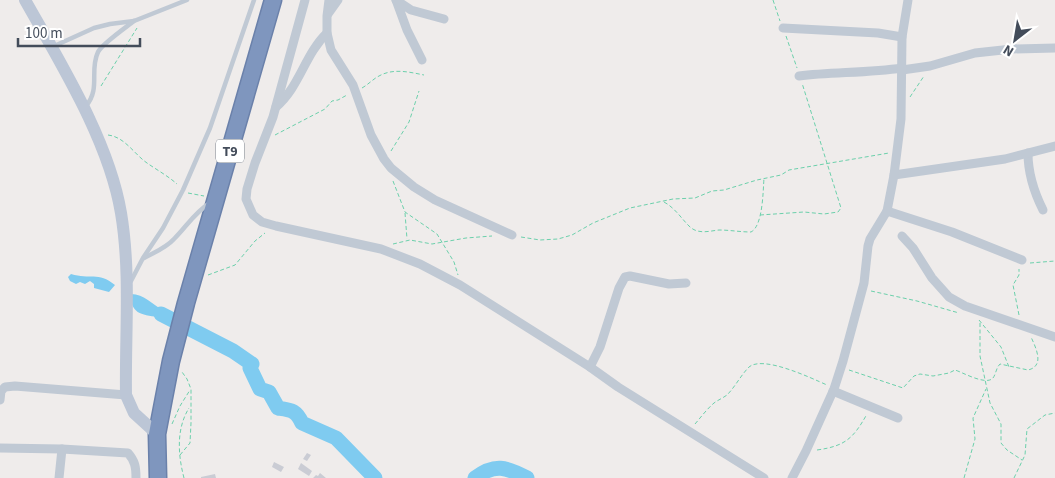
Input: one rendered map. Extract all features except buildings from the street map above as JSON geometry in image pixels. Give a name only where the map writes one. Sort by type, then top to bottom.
[{"type":"highway","name":"T9","points":[[158,478],[157,434],[172,357],[272,0]]},
{"type":"main road","points":[[25,0],[97,135],[111,176],[121,212],[125,251],[126,395],[134,413],[157,434]]},
{"type":"street","points":[[305,0],[276,108],[247,188],[246,199],[253,215],[262,222],[276,226],[381,249],[420,264],[460,284],[618,387],[764,478]]},
{"type":"street","points":[[329,0],[327,33],[331,50],[348,76],[371,135],[384,159],[392,168],[434,200],[512,235]]},
{"type":"street","points":[[327,16],[338,0]]},
{"type":"street","points":[[396,0],[412,10],[444,19]]},
{"type":"street","points":[[396,0],[407,30],[422,60]]},
{"type":"street","points":[[792,478],[834,390],[862,290],[866,273],[868,246],[887,211],[894,175],[902,107],[902,37],[908,0]]},
{"type":"street","points":[[783,28],[902,37]]},
{"type":"street","points":[[276,108],[288,96],[318,42],[327,33]]},
{"type":"street","points":[[799,76],[844,71],[884,71],[930,66],[976,53],[1012,49],[1055,48]]},
{"type":"street","points":[[894,175],[951,168],[1055,146]]},
{"type":"street","points":[[1028,153],[1032,184],[1043,210]]},
{"type":"street","points":[[887,211],[952,232],[1021,259]]},
{"type":"street","points":[[902,236],[940,289],[957,302],[972,309],[1055,337]]},
{"type":"street","points":[[590,367],[600,347],[619,288],[625,277],[630,276],[669,284],[686,283]]},
{"type":"street","points":[[0,400],[2,387],[80,390],[126,395]]},
{"type":"street","points":[[834,390],[898,418]]},
{"type":"street","points":[[0,448],[128,453],[136,467],[136,478]]},
{"type":"street","points":[[59,478],[62,449]]},
{"type":"lane","points":[[52,48],[94,28],[143,19],[187,0]]},
{"type":"lane","points":[[126,290],[142,258],[163,228],[183,190],[210,128],[254,0]]},
{"type":"lane","points":[[84,109],[94,94],[95,62],[98,51],[134,21]]},
{"type":"lane","points":[[142,258],[165,247],[197,212],[216,198]]},
{"type":"path","points":[[94,94],[118,61],[143,19]]},
{"type":"path","points":[[902,107],[930,66]]},
{"type":"path","points":[[264,141],[325,109],[332,101],[338,100],[368,85],[380,75],[399,71],[424,75]]},
{"type":"path","points":[[384,159],[409,122],[419,91]]},
{"type":"path","points":[[97,135],[112,135],[120,139],[131,147],[141,159],[166,175],[183,190],[216,198]]},
{"type":"path","points":[[381,249],[407,240],[428,244],[466,238],[512,235],[540,240],[558,239],[572,235],[593,222],[630,208],[680,198],[695,198],[708,192],[724,190],[781,175],[789,170],[881,153],[896,153]]},
{"type":"path","points":[[760,216],[838,212],[841,208],[828,164]]},
{"type":"path","points":[[392,168],[393,184],[405,212],[407,240]]},
{"type":"path","points":[[664,202],[670,205],[691,228],[701,232],[719,230],[751,232],[757,226],[760,216],[764,178]]},
{"type":"path","points":[[405,212],[434,232],[442,242],[454,262],[460,284]]},
{"type":"path","points":[[192,283],[219,270],[232,268],[255,241],[276,226]]},
{"type":"path","points":[[1018,324],[1020,316],[1013,285],[1019,272],[1021,259],[1028,263],[1055,261]]},
{"type":"path","points":[[862,290],[911,300],[961,314]]},
{"type":"path","points":[[972,309],[980,323],[1001,347],[1010,367]]},
{"type":"path","points":[[980,323],[979,351],[986,389],[993,409],[1001,421],[1001,443],[1007,450],[1022,460]]},
{"type":"path","points":[[841,368],[903,388],[914,376],[920,374],[933,376],[955,370],[979,380],[985,380],[993,378],[1000,364],[1028,370],[1032,369],[1036,364],[1038,351],[1028,329]]},
{"type":"path","points":[[172,357],[191,389],[190,443],[180,455]]},
{"type":"path","points":[[689,431],[714,403],[725,396],[750,367],[756,364],[762,363],[809,377],[834,390]]},
{"type":"path","points":[[172,423],[191,389]]},
{"type":"path","points":[[964,478],[975,439],[973,418],[986,389]]},
{"type":"path","points":[[806,451],[836,447],[844,443],[857,430],[871,406]]},
{"type":"path","points":[[184,478],[180,455],[180,433],[183,418],[190,407]]},
{"type":"path","points":[[1014,478],[1026,451],[1027,429],[1045,415],[1055,413]]},
{"type":"water","points":[[71,274],[104,278],[115,285],[109,292],[94,288],[94,284],[90,281],[85,284],[80,282],[76,284],[70,281],[68,277]]},
{"type":"water","points":[[131,294],[144,298],[164,311],[158,317],[138,312],[132,305]]},
{"type":"waterway","points":[[161,314],[233,351],[252,364],[250,368],[260,389],[269,392],[278,408],[293,411],[298,415],[302,423],[336,438],[375,478]]},
{"type":"waterway","points":[[475,478],[489,470],[501,468],[513,471],[527,478]]}]
